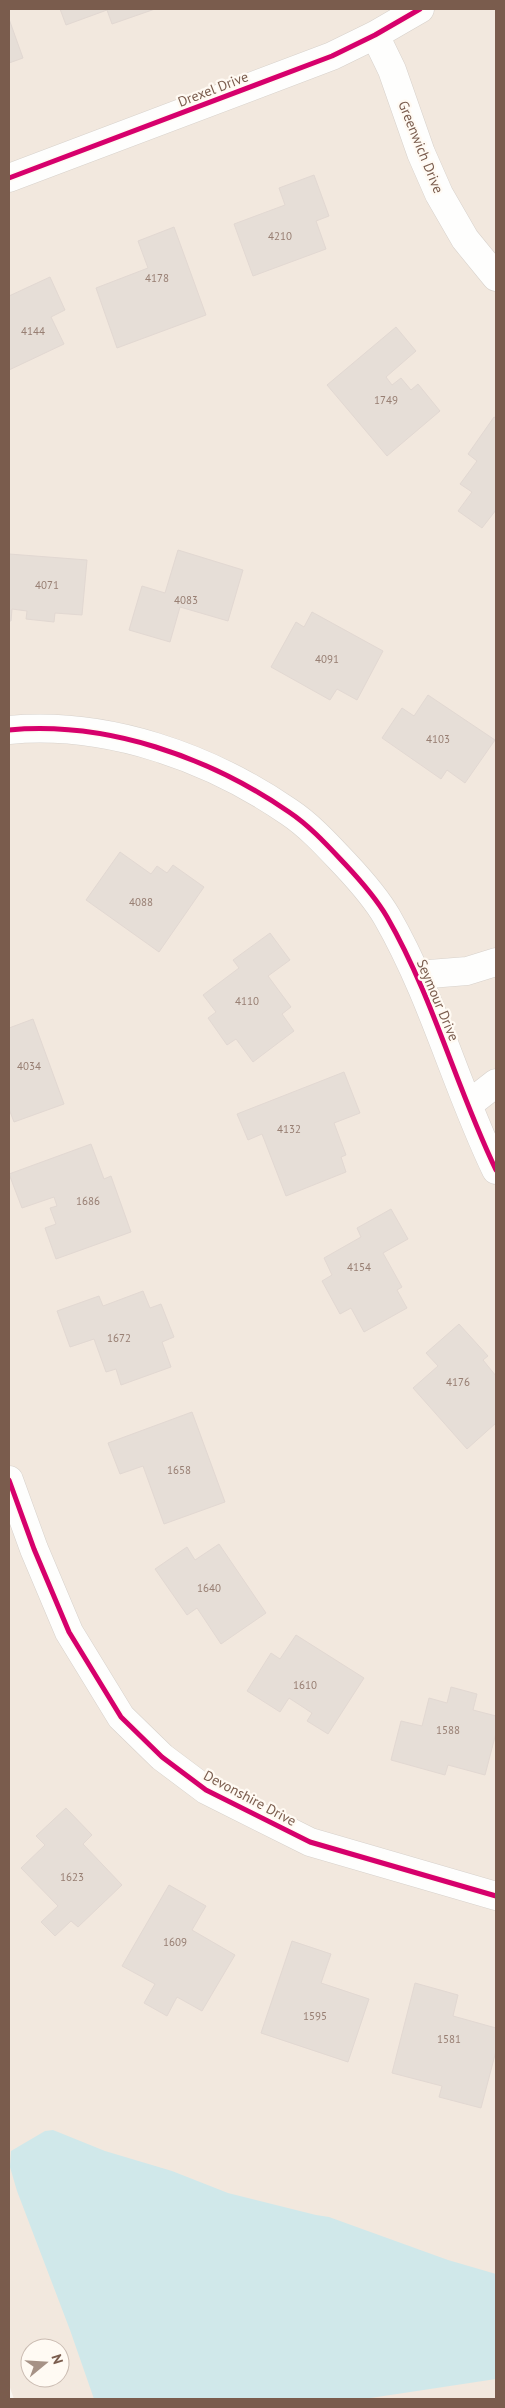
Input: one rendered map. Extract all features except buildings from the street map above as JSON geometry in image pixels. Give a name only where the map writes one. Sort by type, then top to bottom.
[{"type":"street","name":"Drexel Drive","points":[[9,178],[324,59],[375,35],[420,9]]},
{"type":"street","name":"Greenwich Drive","points":[[375,35],[392,70],[421,153],[439,194],[465,239],[496,277]]},
{"type":"street","name":"Seymour Drive","points":[[9,730],[25,728],[84,732],[152,744],[234,778],[291,813],[329,847],[358,878],[386,915],[417,975],[496,1170]]},
{"type":"street","name":"Seymour Drive","points":[[417,975],[467,971],[496,962]]},
{"type":"street","points":[[469,1104],[496,1083]]},
{"type":"street","name":"Devonshire Drive","points":[[9,1480],[34,1550],[69,1632],[122,1717],[162,1757],[206,1790],[310,1842],[496,1896]]},
{"type":"shaded area","points":[[9,9],[496,9],[496,2399],[14,2399],[9,2385]]},
{"type":"water","points":[[53,2130],[105,2151],[172,2171],[228,2193],[329,2217],[448,2260],[496,2274],[496,2379],[364,2399],[94,2399],[17,2191],[10,2167],[11,2151],[45,2131]]},
{"type":"cycle path","points":[[9,178],[332,56],[375,35],[420,9]]},
{"type":"cycle path","points":[[9,730],[83,731],[120,737],[156,747],[191,760],[258,792],[289,812],[311,830],[362,883],[387,917],[418,979],[496,1170]]},
{"type":"cycle path","points":[[9,1480],[34,1549],[69,1632],[121,1717],[162,1757],[206,1790],[310,1842],[496,1896]]}]
